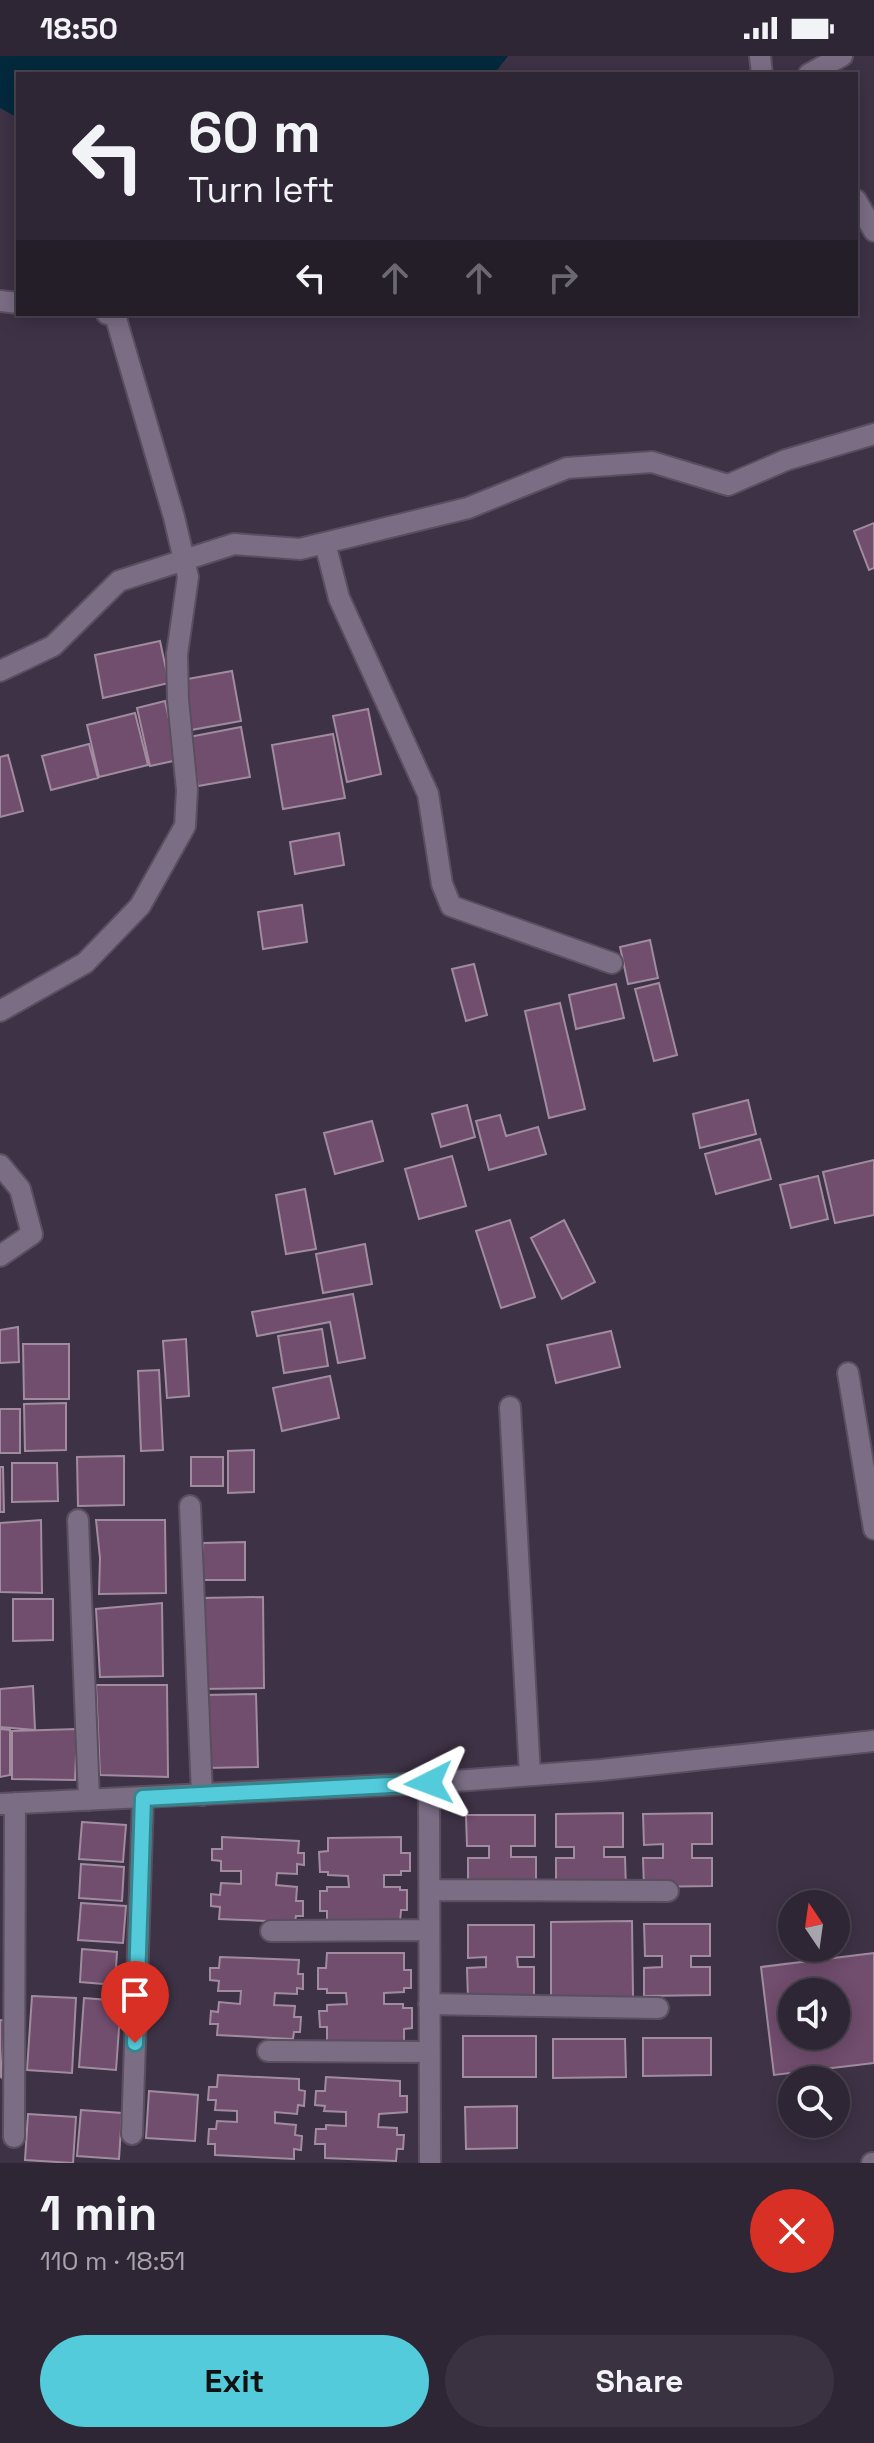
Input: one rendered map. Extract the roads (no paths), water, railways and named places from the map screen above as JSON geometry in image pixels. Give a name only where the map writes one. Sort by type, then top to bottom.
[{"type":"street","points":[[813,72],[842,56]]},
{"type":"street","points":[[858,203],[874,231]]},
{"type":"street","points":[[0,1011],[85,963],[140,906],[185,826],[187,790],[177,654],[188,577],[117,316]]},
{"type":"street","points":[[0,671],[53,646],[119,581],[234,544],[300,549],[468,508],[567,468],[652,462],[728,485],[786,460],[874,434]]},
{"type":"street","points":[[325,543],[339,598],[428,794],[442,884],[451,906],[612,963]]},
{"type":"street","points":[[0,1165],[20,1189],[32,1234],[0,1256]]},
{"type":"street","points":[[848,1373],[874,1529]]},
{"type":"street","points":[[510,1407],[530,1775]]},
{"type":"street","points":[[190,1506],[202,1795]]},
{"type":"street","points":[[78,1520],[89,1800]]},
{"type":"street","points":[[14,2137],[8,1804],[429,1783],[874,1741]]},
{"type":"street","points":[[429,1783],[430,2163]]},
{"type":"street","points":[[132,2134],[143,1798]]},
{"type":"street","points":[[430,1890],[668,1891]]},
{"type":"street","points":[[271,1931],[429,1930]]},
{"type":"street","points":[[429,2004],[658,2008]]},
{"type":"street","points":[[268,2051],[429,2052]]},
{"type":"water","points":[[0,56],[508,56],[496,72],[16,72],[16,117],[0,108]]}]
